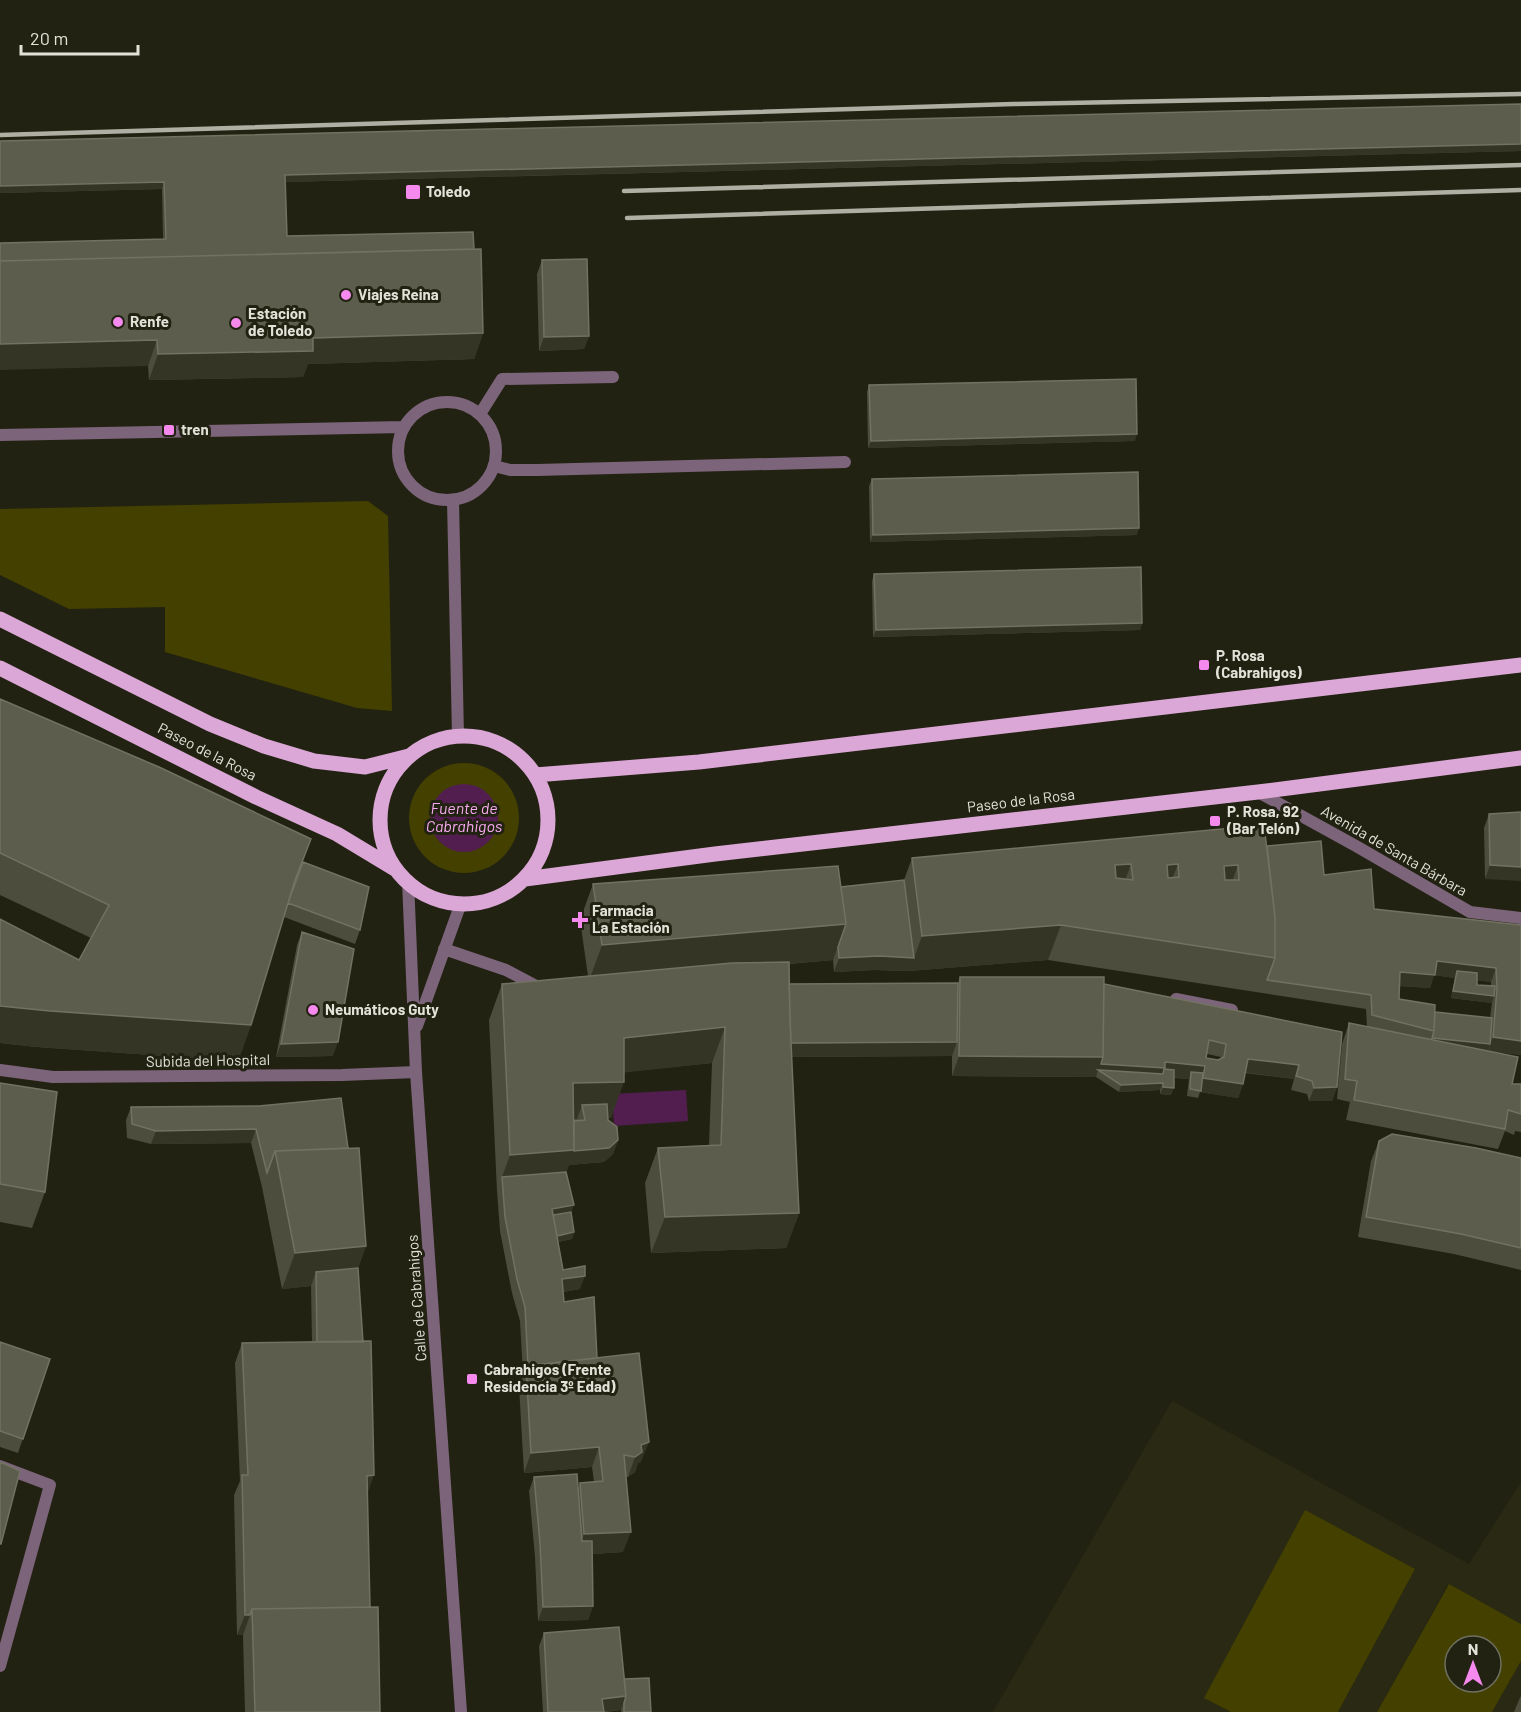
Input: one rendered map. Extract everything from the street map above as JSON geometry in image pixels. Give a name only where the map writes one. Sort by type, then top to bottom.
[{"type":"main road","name":"Paseo de la Rosa","points":[[0,619],[210,724],[264,746],[314,761],[365,767],[409,756],[432,742],[458,736],[472,736],[499,743],[520,756],[535,774],[546,800],[548,828],[541,855],[525,879],[506,893],[484,901],[461,903],[442,901],[423,893],[402,876],[337,834],[256,797],[0,668]]},
{"type":"main road","points":[[535,774],[699,762],[1521,665]]},
{"type":"main road","name":"Paseo de la Rosa","points":[[402,876],[385,848],[380,823],[382,799],[393,776],[409,756]]},
{"type":"main road","name":"Paseo de la Rosa","points":[[525,879],[715,854],[1258,792],[1521,758]]},
{"type":"street","points":[[480,414],[502,379],[613,377]]},
{"type":"street","points":[[438,402],[457,402],[480,414],[489,425],[495,438],[494,466],[488,479],[478,489],[453,500],[430,498],[412,487],[400,468],[397,447],[403,427],[411,416],[420,408],[438,402]]},
{"type":"street","points":[[0,435],[403,427]]},
{"type":"street","points":[[494,466],[510,470],[537,470],[845,462]]},
{"type":"street","points":[[453,500],[458,736]]},
{"type":"street","name":"Avenida de Santa Bárbara","points":[[1258,792],[1470,912],[1521,918]]},
{"type":"street","name":"Calle de Cabrahigos","points":[[402,876],[415,1033],[461,1712]]},
{"type":"street","points":[[415,1033],[461,903]]},
{"type":"street","points":[[444,949],[506,970],[546,990],[558,991]]},
{"type":"street","points":[[1164,997],[1245,1013]]},
{"type":"street","name":"Subida del Hospital","points":[[0,1070],[53,1077],[342,1075],[416,1072]]},
{"type":"street","points":[[0,1466],[50,1485],[0,1666]]},
{"type":"shaded area","points":[[368,501],[388,516],[392,711],[357,708],[165,652],[165,607],[69,609],[0,575],[0,509]]},
{"type":"shaded area","points":[[464,763],[485,768],[503,779],[514,797],[519,818],[514,839],[503,857],[485,868],[464,873],[443,868],[425,857],[414,839],[409,818],[414,797],[425,779],[443,768]]},
{"type":"shaded area","points":[[1172,1401],[1469,1564],[1521,1482],[1521,1624],[1448,1584],[1377,1712],[1338,1712],[1415,1569],[1204,1697],[1231,1712],[993,1712]]},
{"type":"shaded area","points":[[1305,1510],[1415,1569],[1338,1712],[1231,1712],[1204,1698]]},
{"type":"shaded area","points":[[1449,1584],[1521,1624],[1521,1661],[1503,1693],[1503,1634],[1443,1634],[1443,1694],[1502,1694],[1492,1712],[1377,1712]]},
{"type":"shaded area","points":[[1521,1661],[1521,1704],[1516,1712],[1492,1712]]},
{"type":"water","name":"Fuente de Cabrahigos","points":[[464,784],[477,787],[488,794],[495,805],[498,818],[495,831],[488,842],[477,849],[464,852],[451,849],[440,842],[433,831],[430,818],[433,805],[440,794],[451,787]]},
{"type":"water","points":[[686,1090],[688,1121],[614,1126],[612,1094]]},
{"type":"building","points":[[1521,104],[1521,144],[285,175],[287,236],[473,232],[474,249],[0,261],[0,243],[166,239],[164,182],[0,186],[0,141]]},
{"type":"building","name":"Estación de Toledo","points":[[481,249],[483,333],[313,338],[313,351],[158,354],[157,340],[0,344],[0,261]]},
{"type":"building","points":[[587,259],[589,336],[544,337],[542,260]]},
{"type":"building","points":[[1136,379],[1137,434],[871,441],[869,385]]},
{"type":"building","points":[[1138,472],[1139,528],[873,535],[872,479]]},
{"type":"building","points":[[1141,567],[1142,623],[876,630],[874,574]]},
{"type":"building","points":[[0,699],[159,767],[311,839],[295,880],[251,1025],[0,1006],[0,919],[79,960],[109,905],[0,853]]},
{"type":"building","points":[[1521,812],[1521,867],[1490,865],[1489,814]]},
{"type":"building","points":[[1264,825],[1275,917],[1275,958],[1061,925],[922,936],[912,858]],"holes":[[[1131,864],[1133,880],[1116,878],[1115,865]],[[1178,864],[1179,877],[1168,878],[1167,865]],[[1238,865],[1239,880],[1225,880],[1224,866]]]},
{"type":"building","points":[[1321,841],[1324,875],[1371,869],[1374,909],[1521,925],[1521,1041],[1493,1037],[1497,989],[1496,968],[1437,961],[1435,975],[1400,972],[1399,999],[1435,1005],[1434,1031],[1372,1015],[1371,995],[1267,980],[1275,958],[1275,917],[1267,846]]},
{"type":"building","points":[[303,862],[369,887],[360,930],[288,903]]},
{"type":"building","points":[[838,866],[846,924],[602,945],[593,884]]},
{"type":"building","points":[[904,880],[914,958],[879,956],[839,958],[838,947],[846,924],[841,887]]},
{"type":"building","name":"Neumáticos Guty","points":[[302,932],[354,949],[338,1042],[281,1044]]},
{"type":"building","points":[[789,962],[799,1213],[665,1217],[658,1148],[721,1145],[725,1027],[624,1038],[624,1082],[573,1083],[574,1150],[510,1155],[502,984],[732,963]]},
{"type":"building","points":[[1457,971],[1477,973],[1477,985],[1495,986],[1494,996],[1453,991]]},
{"type":"building","points":[[960,977],[1104,977],[1103,1057],[959,1056]]},
{"type":"building","points":[[958,983],[957,1042],[791,1043],[789,984]]},
{"type":"building","points":[[1104,984],[1342,1032],[1337,1087],[1314,1088],[1312,1081],[1296,1076],[1299,1065],[1248,1059],[1243,1084],[1203,1078],[1205,1066],[1165,1062],[1165,1068],[1101,1064]],"holes":[[[1209,1040],[1226,1044],[1224,1057],[1218,1060],[1206,1058]]]},
{"type":"building","points":[[1435,1012],[1492,1018],[1490,1044],[1432,1038]]},
{"type":"building","points":[[1349,1023],[1518,1057],[1512,1084],[1521,1084],[1521,1114],[1508,1110],[1505,1129],[1354,1100],[1357,1081],[1345,1079]]},
{"type":"building","points":[[1164,1069],[1174,1070],[1174,1088],[1163,1087],[1163,1083],[1121,1085],[1098,1070],[1163,1074]]},
{"type":"building","points":[[1191,1072],[1203,1073],[1201,1091],[1190,1089]]},
{"type":"building","points":[[0,1083],[57,1092],[45,1192],[0,1184]]},
{"type":"building","points":[[341,1098],[348,1148],[275,1151],[267,1173],[256,1129],[156,1131],[132,1124],[131,1107],[259,1106]]},
{"type":"building","points":[[607,1104],[608,1120],[617,1127],[618,1140],[609,1148],[574,1151],[574,1121],[585,1120],[582,1105]]},
{"type":"building","points":[[1392,1134],[1521,1158],[1521,1248],[1461,1234],[1366,1217],[1379,1141]]},
{"type":"building","points":[[359,1148],[366,1246],[295,1253],[275,1151]]},
{"type":"building","points":[[566,1172],[574,1205],[552,1209],[563,1270],[585,1266],[585,1276],[562,1279],[564,1302],[594,1297],[597,1358],[528,1366],[525,1307],[505,1217],[502,1177]]},
{"type":"building","points":[[571,1212],[574,1232],[557,1236],[553,1215]]},
{"type":"building","points":[[358,1268],[363,1342],[317,1342],[316,1272]]},
{"type":"building","points":[[371,1341],[374,1475],[367,1476],[370,1607],[252,1609],[250,1615],[245,1615],[242,1475],[248,1475],[242,1343]]},
{"type":"building","points":[[0,1342],[50,1359],[23,1439],[0,1431]]},
{"type":"building","points":[[639,1353],[649,1442],[641,1445],[642,1452],[635,1457],[624,1455],[631,1532],[584,1534],[580,1483],[603,1481],[599,1447],[531,1453],[526,1366]]},
{"type":"building","points":[[0,1462],[20,1471],[1,1544],[0,1544]]},
{"type":"building","points":[[577,1474],[582,1541],[592,1541],[593,1606],[543,1607],[534,1477]]},
{"type":"building","points":[[378,1607],[380,1712],[255,1712],[252,1609]]},
{"type":"building","points":[[619,1627],[626,1696],[602,1699],[604,1712],[548,1712],[544,1633]]},
{"type":"building","points":[[649,1678],[651,1712],[624,1712],[626,1696],[624,1679]]},
{"type":"railway","points":[[0,135],[1014,104],[1521,94]]},
{"type":"railway","points":[[624,191],[1521,165]]},
{"type":"railway","points":[[627,218],[1521,190]]},
{"type":"place","name":"Toledo","points":[[413,192]]},
{"type":"place","name":"Viajes Reina","points":[[346,295]]},
{"type":"place","name":"Renfe","points":[[118,322]]},
{"type":"place","name":"Estación de Toledo","points":[[236,323]]},
{"type":"place","name":"tren","points":[[169,430]]},
{"type":"place","name":"P. Rosa (Cabrahigos)","points":[[1204,665]]},
{"type":"place","name":"P. Rosa, 92 (Bar Telón)","points":[[1215,821]]},
{"type":"place","name":"Farmacia La Estación","points":[[580,920]]},
{"type":"place","name":"Neumáticos Guty","points":[[313,1010]]},
{"type":"place","name":"Cabrahigos (Frente Residencia 3º Edad)","points":[[472,1379]]}]
